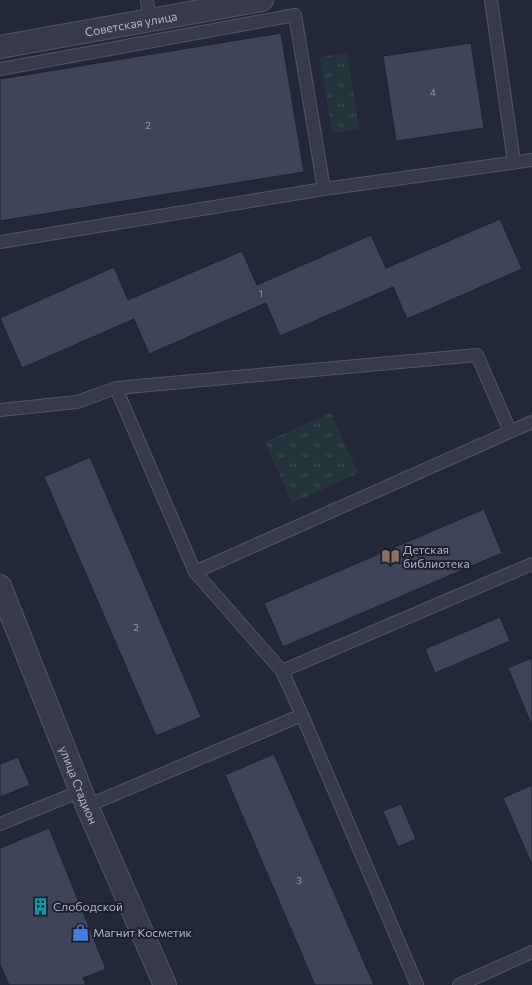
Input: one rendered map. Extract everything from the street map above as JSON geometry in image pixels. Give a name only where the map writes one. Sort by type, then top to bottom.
[{"type":"street","name":"Советская улица","points":[[0,47],[148,10],[262,0]]},
{"type":"street","name":"улица Стадион","points":[[0,586],[84,798],[161,984]]},
{"type":"lane","points":[[491,0],[514,162]]},
{"type":"lane","points":[[0,69],[295,15],[324,189]]},
{"type":"lane","points":[[0,242],[324,189],[532,160]]},
{"type":"lane","points":[[0,410],[77,402],[116,388],[477,355],[510,432]]},
{"type":"lane","points":[[116,388],[195,572],[282,671],[417,985]]},
{"type":"lane","points":[[195,572],[532,422]]},
{"type":"lane","points":[[282,671],[532,564]]},
{"type":"lane","points":[[0,824],[84,798],[302,715]]},
{"type":"lane","points":[[459,985],[532,952]]},
{"type":"green space","points":[[347,53],[359,129],[332,133],[320,57]]},
{"type":"green space","points":[[331,413],[358,473],[292,503],[265,442]]},
{"type":"building","points":[[281,33],[304,172],[0,221],[0,79]]},
{"type":"building","points":[[471,43],[484,128],[396,141],[383,56]]},
{"type":"building","points":[[500,219],[522,269],[407,319],[393,287],[280,336],[266,303],[149,354],[134,319],[22,368],[0,318],[114,267],[128,300],[242,251],[257,285],[371,235],[386,268]]},
{"type":"building","points":[[90,457],[201,717],[156,736],[44,477]]},
{"type":"building","points":[[484,509],[502,553],[283,647],[264,603]]},
{"type":"building","points":[[500,617],[510,641],[435,673],[425,649]]},
{"type":"building","points":[[532,658],[532,726],[508,668]]},
{"type":"building","points":[[274,754],[374,985],[315,985],[225,775]]},
{"type":"building","points":[[18,757],[30,785],[0,797],[0,764]]},
{"type":"building","points":[[532,785],[532,865],[503,798]]},
{"type":"building","points":[[401,804],[416,839],[398,847],[383,811]]},
{"type":"building","name":"Слободской","points":[[49,828],[106,969],[83,978],[86,985],[9,985],[0,964],[0,848]]},
{"type":"place","name":"Детская библиотека","points":[[390,556]]},
{"type":"place","name":"Слободской","points":[[40,906]]},
{"type":"place","name":"Магнит Косметик","points":[[80,932]]}]
